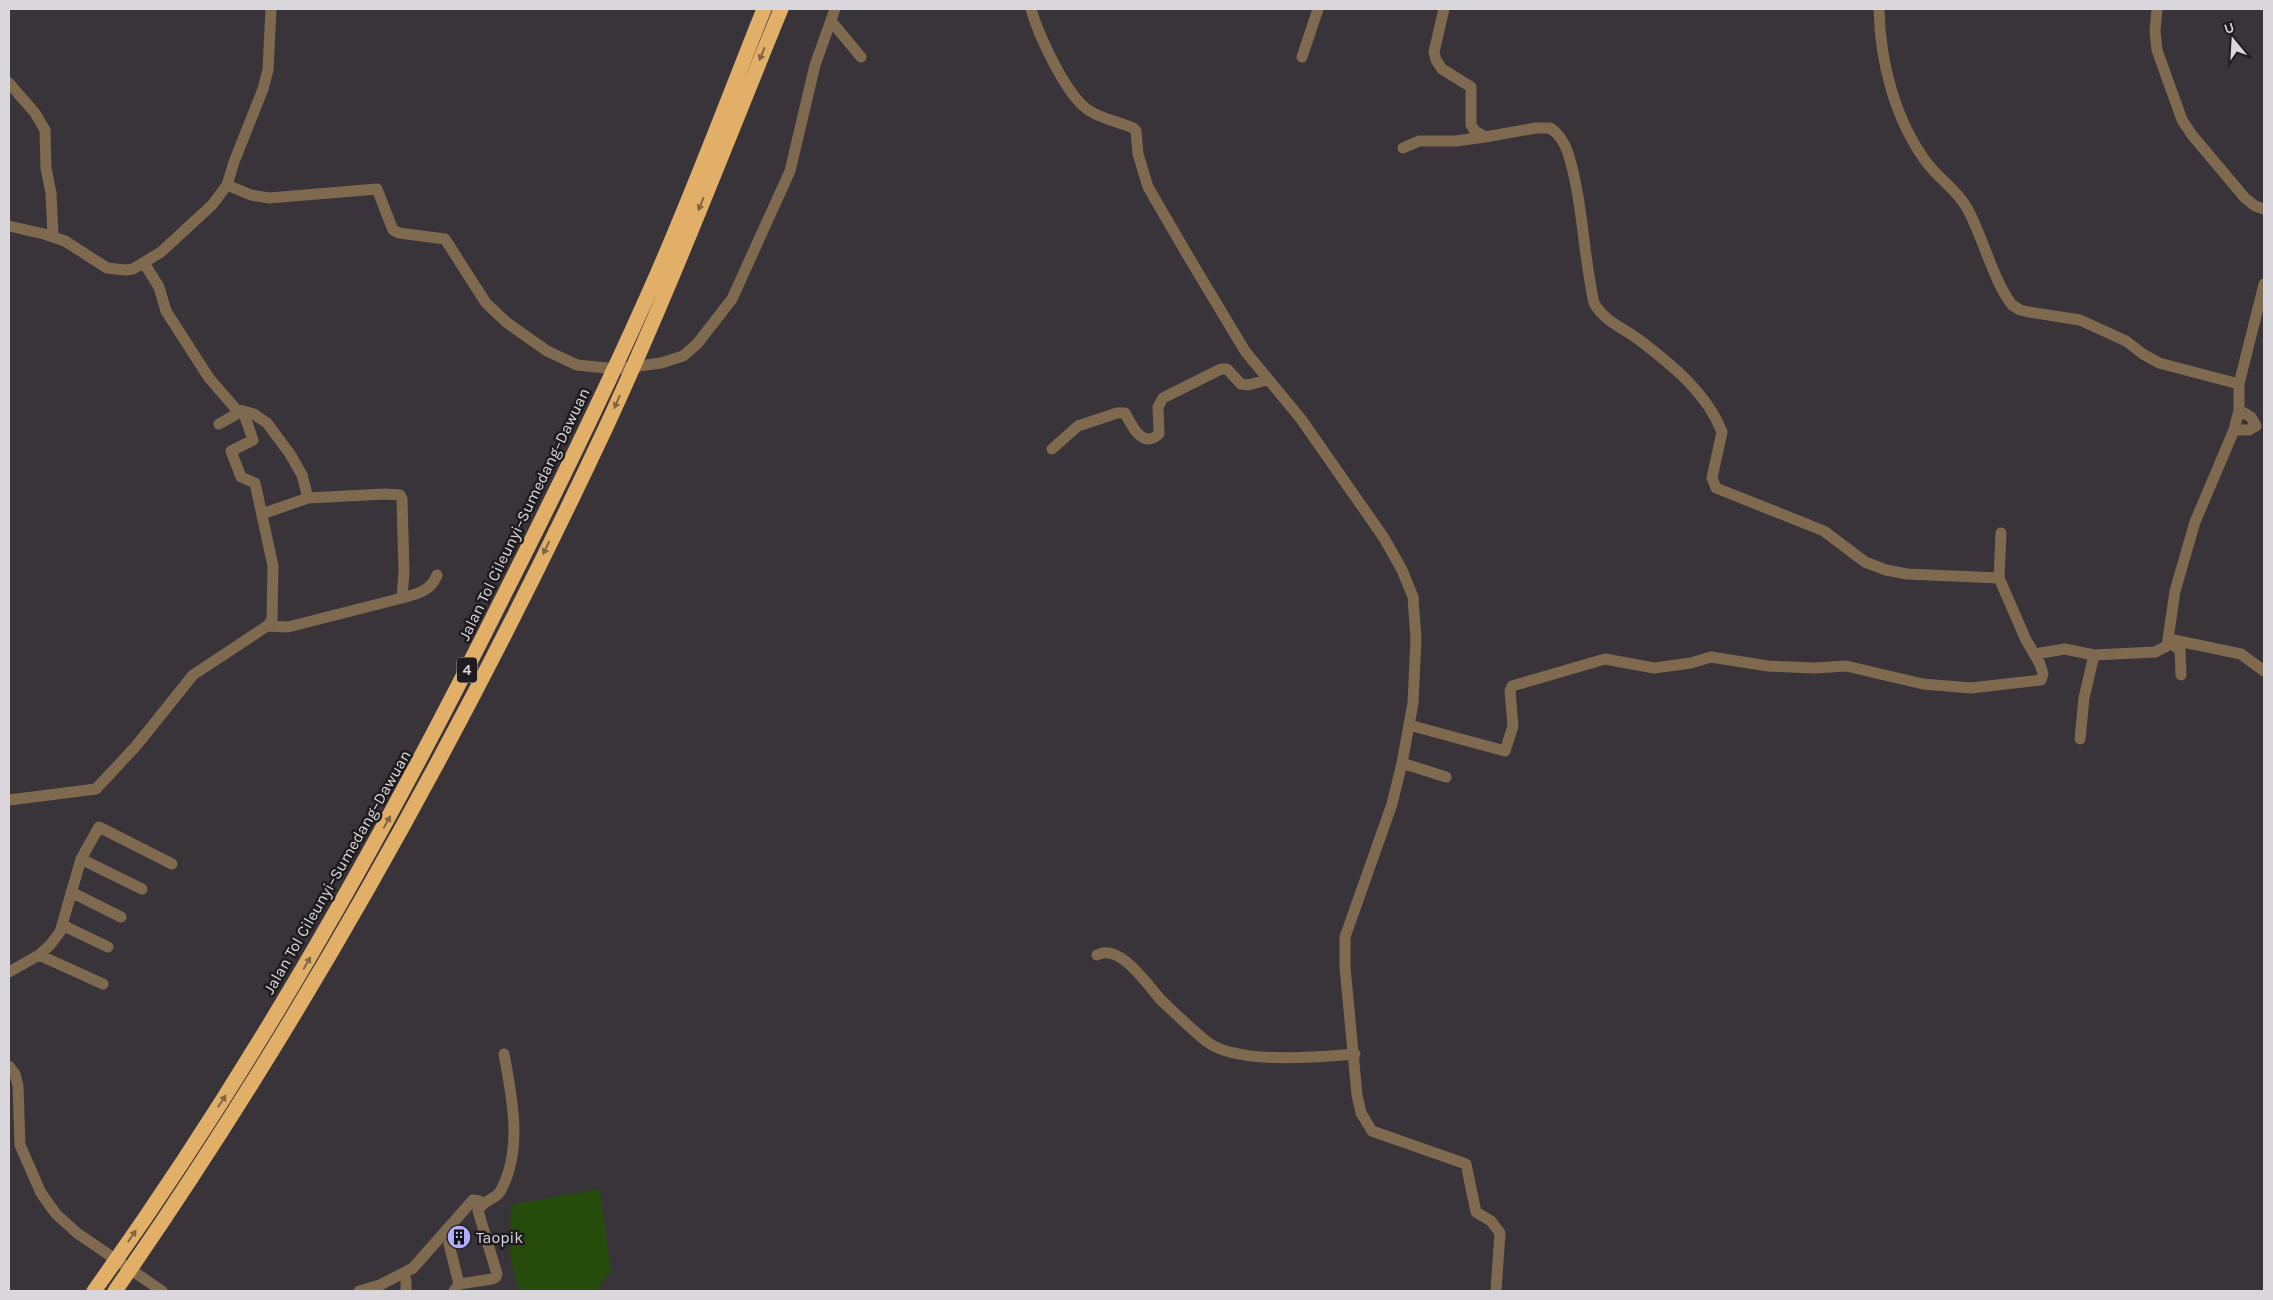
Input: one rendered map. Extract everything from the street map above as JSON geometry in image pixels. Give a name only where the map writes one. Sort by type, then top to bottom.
[{"type":"highway","name":"Jalan Tol Cileunyi–Sumedang–Dawuan","points":[[94,1291],[244,1066],[306,965],[427,748],[593,416],[657,274],[764,9]]},
{"type":"highway","name":"Jalan Tol Cileunyi–Sumedang–Dawuan","points":[[115,1291],[188,1183],[319,974],[378,873],[442,755],[607,424],[670,278],[781,9]]},
{"type":"street","points":[[9,226],[53,236],[65,241],[107,268],[125,270],[144,263],[161,252],[212,206],[227,185],[234,162],[263,89],[268,70],[271,9]]},
{"type":"street","points":[[227,185],[251,195],[269,198],[377,189],[394,230],[399,233],[444,240],[486,303],[506,322],[547,351],[577,365],[616,369],[661,363],[683,356],[697,344],[732,299],[790,171],[815,65],[835,9]]},
{"type":"street","points":[[1031,9],[1042,40],[1057,68],[1083,106],[1096,115],[1133,128],[1136,131],[1138,154],[1148,186],[1245,351],[1301,419],[1384,538],[1409,587],[1414,608],[1416,639],[1413,702],[1402,764],[1390,812],[1345,937],[1345,967],[1355,1054],[1358,1103],[1368,1127],[1377,1133],[1465,1164],[1468,1171],[1474,1208],[1478,1215],[1491,1221],[1500,1233],[1496,1291]]},
{"type":"street","points":[[1302,57],[1318,9]]},
{"type":"street","points":[[1444,9],[1434,52],[1436,60],[1442,69],[1471,87],[1471,125],[1475,131],[1485,137]]},
{"type":"street","points":[[1879,9],[1882,49],[1886,71],[1914,143],[1937,176],[1962,199],[2012,305],[2020,310],[2029,312],[2080,320],[2126,341],[2142,354],[2159,363],[2239,384]]},
{"type":"street","points":[[2157,9],[2155,31],[2157,50],[2182,120],[2192,135],[2245,198],[2264,209]]},
{"type":"street","points":[[831,21],[861,57]]},
{"type":"street","points":[[9,83],[35,113],[46,130],[46,168],[51,193],[53,236]]},
{"type":"street","points":[[1403,148],[1419,141],[1456,141],[1536,128],[1550,128],[1568,151],[1594,303],[1601,315],[1638,338],[1678,372],[1706,403],[1722,432],[1712,478],[1716,488],[1824,532],[1865,562],[1886,570],[1907,574],[1999,578]]},
{"type":"street","points":[[144,263],[159,287],[166,311],[204,370],[236,409],[261,417],[273,430],[302,475],[308,498]]},
{"type":"street","points":[[2035,654],[2065,649],[2094,655],[2155,652],[2165,648],[2168,641],[2175,591],[2194,522],[2234,430],[2239,410],[2239,384],[2264,284]]},
{"type":"street","points":[[1052,449],[1078,426],[1117,413],[1125,413],[1136,434],[1144,438],[1155,438],[1159,434],[1158,407],[1163,398],[1221,369],[1227,369],[1241,384],[1248,385],[1267,380]]},
{"type":"street","points":[[2234,430],[2249,430],[2260,427],[2251,417],[2239,410]]},
{"type":"street","points":[[219,424],[242,411]]},
{"type":"street","points":[[9,800],[39,794],[86,792],[96,789],[136,746],[193,675],[267,626],[272,620],[273,566],[255,483],[241,477],[231,450],[253,440],[242,411]]},
{"type":"street","points":[[262,514],[308,498],[400,495],[404,572],[402,598]]},
{"type":"street","points":[[1409,725],[1505,751],[1513,726],[1510,691],[1512,686],[1605,658],[1654,668],[1691,663],[1712,657],[1768,666],[1814,668],[1846,666],[1923,684],[1971,688],[2041,680],[2042,668],[2018,625],[1999,578],[2001,533]]},
{"type":"street","points":[[267,626],[298,625],[402,598],[424,591],[434,583],[438,575]]},
{"type":"street","points":[[2168,641],[2241,654],[2264,671]]},
{"type":"street","points":[[2168,641],[2180,650],[2181,675]]},
{"type":"street","points":[[2080,739],[2084,698],[2094,655]]},
{"type":"street","points":[[1402,764],[1446,777]]},
{"type":"street","points":[[9,972],[39,955],[60,932],[81,859],[99,826],[172,864]]},
{"type":"street","points":[[81,859],[142,889]]},
{"type":"street","points":[[71,892],[121,917]]},
{"type":"street","points":[[62,925],[108,947]]},
{"type":"street","points":[[1097,955],[1104,952],[1126,962],[1164,1002],[1205,1040],[1220,1048],[1258,1056],[1308,1058],[1355,1054]]},
{"type":"street","points":[[39,955],[103,984]]},
{"type":"street","points":[[480,1206],[500,1193],[511,1163],[513,1148],[510,1083],[504,1054]]},
{"type":"street","points":[[9,1066],[15,1074],[20,1146],[29,1170],[41,1193],[56,1214],[76,1233],[162,1291]]},
{"type":"street","points":[[360,1291],[380,1285],[413,1268],[455,1222],[468,1203],[473,1200],[479,1201],[478,1211],[497,1274],[496,1278],[477,1286],[456,1288],[449,1244]]},
{"type":"green space","points":[[600,1189],[611,1272],[603,1280],[597,1291],[519,1291],[509,1253],[511,1209],[514,1204]]},
{"type":"place","name":"Taopik","points":[[459,1237]]}]
